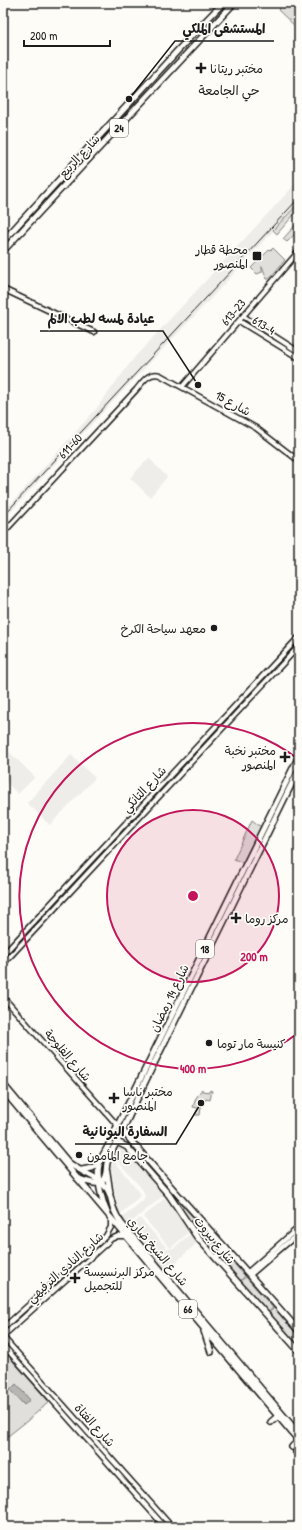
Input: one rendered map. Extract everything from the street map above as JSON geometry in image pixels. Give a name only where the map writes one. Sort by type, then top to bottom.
[{"type":"main road","name":"شارع الربيع","points":[[3,241],[223,3]]},
{"type":"main road","name":"شارع الربيع","points":[[3,251],[71,180],[234,3]]},
{"type":"main road","points":[[182,46],[184,51],[189,52]]},
{"type":"main road","points":[[176,53],[180,54],[183,59]]},
{"type":"main road","points":[[71,180],[68,174],[84,153]]},
{"type":"main road","points":[[47,205],[63,184],[60,179]]},
{"type":"main road","name":"شارع 14 رمضان","points":[[100,1182],[105,1176],[107,1163],[116,1143],[120,1128],[299,756]]},
{"type":"main road","name":"شارع 14 رمضان","points":[[110,1218],[103,1201],[100,1182],[100,1164],[110,1141],[120,1128],[299,769]]},
{"type":"main road","name":"شارع الشيخ ضاري","points":[[3,1084],[68,1162],[92,1176],[107,1189],[111,1196],[114,1210],[122,1224],[298,1438]]},
{"type":"main road","name":"شارع الشيخ ضاري","points":[[3,1090],[203,1328],[298,1438]]},
{"type":"main road","name":"شارع بيروت","points":[[120,1128],[299,1331]]},
{"type":"main road","name":"شارع بيروت","points":[[116,1143],[125,1145],[136,1157],[169,1195],[191,1230],[299,1351]]},
{"type":"main road","points":[[136,1157],[137,1154],[141,1153]]},
{"type":"main road","points":[[80,1170],[89,1170],[100,1164]]},
{"type":"main road","points":[[106,1170],[110,1182],[111,1196]]},
{"type":"main road","points":[[76,1178],[91,1183],[100,1182]]},
{"type":"main road","points":[[216,1258],[226,1248]]},
{"type":"main road","points":[[203,1328],[211,1352]]},
{"type":"main road","points":[[271,1422],[278,1416]]},
{"type":"main road","points":[[292,1447],[298,1438]]},
{"type":"street","name":"613-23","points":[[182,387],[299,251]]},
{"type":"street","points":[[3,288],[94,332]]},
{"type":"street","name":"613-4","points":[[243,316],[299,352]]},
{"type":"street","name":"613-4","points":[[239,321],[299,358]]},
{"type":"street","name":"شارع 15","points":[[152,374],[158,374],[256,428],[299,461]]},
{"type":"street","name":"611-60","points":[[3,533],[152,374]]},
{"type":"street","name":"شارع التانكي","points":[[3,955],[299,637]]},
{"type":"street","name":"شارع التانكي","points":[[3,964],[299,646]]},
{"type":"street","points":[[227,715],[231,719]]},
{"type":"street","points":[[178,768],[182,771]]},
{"type":"street","points":[[122,827],[126,831]]},
{"type":"street","points":[[50,904],[55,909]]},
{"type":"street","name":"شارع الفلوجة","points":[[3,997],[120,1128]]},
{"type":"street","name":"شارع النادي الترفيهي","points":[[3,1328],[106,1236],[111,1226],[110,1218]]},
{"type":"street","points":[[249,1274],[299,1227]]},
{"type":"street","points":[[278,1248],[299,1233]]},
{"type":"street","name":"شارع النادي الترفيهي","points":[[3,1338],[111,1239],[118,1236],[126,1236]]},
{"type":"street","points":[[51,1286],[54,1290]]},
{"type":"street","name":"شارع الفتاة","points":[[3,1338],[172,1527]]},
{"type":"street","name":"شارع الفتاة","points":[[3,1345],[165,1527]]},
{"type":"street","points":[[35,1381],[36,1378],[39,1377]]},
{"type":"street","points":[[141,1500],[145,1497]]},
{"type":"shaded area","points":[[285,3],[299,3],[299,30],[278,10]]},
{"type":"shaded area","points":[[299,180],[299,203],[3,520],[3,513],[96,409],[134,358]]},
{"type":"shaded area","points":[[299,203],[299,209],[277,234],[273,230]]},
{"type":"shaded area","points":[[299,221],[299,230],[287,242],[283,239]]},
{"type":"shaded area","points":[[273,248],[285,260],[269,279],[267,279],[262,266],[262,272],[257,274],[251,268],[270,249],[271,250]]},
{"type":"shaded area","points":[[244,319],[299,353],[299,356],[244,321]]},
{"type":"shaded area","points":[[149,458],[167,477],[150,497],[130,478]]},
{"type":"shaded area","points":[[3,746],[35,777],[18,794],[3,779]]},
{"type":"shaded area","points":[[71,755],[95,778],[50,825],[27,803]]},
{"type":"shaded area","points":[[252,820],[261,827],[243,863],[234,859]]},
{"type":"shaded area","points":[[202,1089],[202,1091],[212,1091],[210,1100],[202,1100],[200,1115],[195,1115],[198,1108],[193,1107],[196,1098]]},
{"type":"shaded area","points":[[119,1145],[127,1148],[164,1195],[127,1226],[121,1219],[143,1200],[145,1196],[143,1190],[114,1157]]},
{"type":"shaded area","points":[[113,1159],[141,1194],[118,1216],[115,1207],[116,1203],[112,1171],[110,1171]]},
{"type":"shaded area","points":[[167,1196],[191,1230],[170,1248],[143,1217]]},
{"type":"shaded area","points":[[174,1196],[245,1276],[240,1281],[197,1233],[172,1197]]},
{"type":"shaded area","points":[[140,1218],[168,1249],[174,1248],[192,1232],[199,1241],[165,1272],[129,1228]]},
{"type":"shaded area","points":[[246,1277],[273,1308],[268,1312],[241,1281]]},
{"type":"shaded area","points":[[274,1308],[299,1337],[299,1343],[297,1344],[269,1313]]},
{"type":"shaded area","points":[[3,1350],[49,1402],[3,1440]]},
{"type":"shaded area","points":[[16,1384],[30,1400],[24,1405],[10,1390]]},
{"type":"railway","points":[[3,516],[299,198]]},
{"type":"place","name":"مختبر ريتانا","points":[[201,68]]},
{"type":"place","name":"المستشفى الملكي","points":[[129,99]]},
{"type":"place","name":"محطة قطار المنصور","points":[[257,256]]},
{"type":"place","name":"عيادة لمسه لطب الالم","points":[[198,385]]},
{"type":"place","name":"معهد سياحة الكرخ","points":[[214,628]]},
{"type":"place","name":"مختبر نخبة المنصور","points":[[285,757]]},
{"type":"place","name":"مركز روما","points":[[236,918]]},
{"type":"place","name":"كنيسة مار توما","points":[[209,1043]]},
{"type":"place","name":"مختبر ناسا المنصور","points":[[114,1098]]},
{"type":"place","name":"السفارة اليونانية","points":[[201,1103]]},
{"type":"place","name":"جامع المأمون","points":[[79,1155]]},
{"type":"place","name":"مركز البرنسيسة للتجميل","points":[[75,1278]]},
{"type":"district","name":"حي الجامعة","points":[[229,90]]}]
